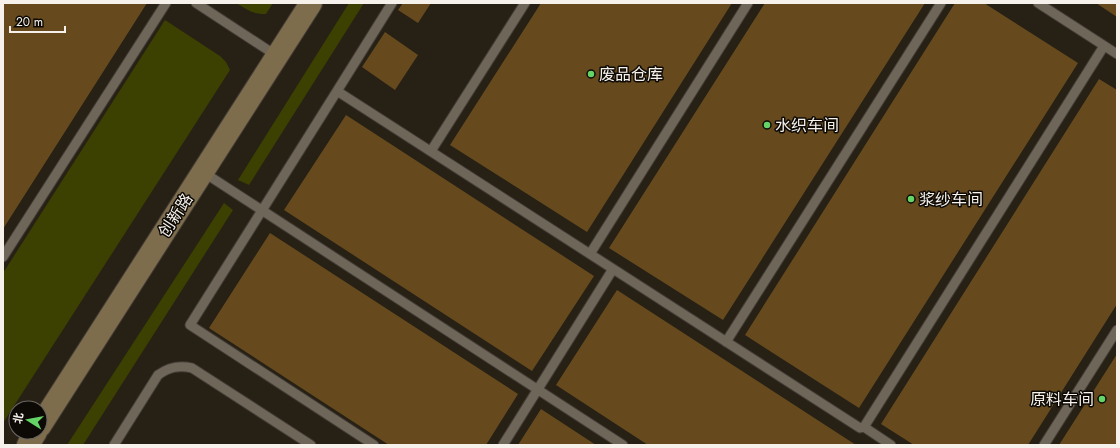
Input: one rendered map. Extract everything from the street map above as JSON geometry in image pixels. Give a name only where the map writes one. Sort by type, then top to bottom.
[{"type":"main road","name":"创新路","points":[[48,414],[311,3]]},
{"type":"lane","points":[[3,257],[166,3]]},
{"type":"lane","points":[[196,3],[277,56]]},
{"type":"lane","points":[[374,445],[190,325],[392,3]]},
{"type":"lane","points":[[431,151],[525,3]]},
{"type":"lane","points":[[590,254],[748,3]]},
{"type":"lane","points":[[726,342],[941,3]]},
{"type":"lane","points":[[1038,3],[1117,54]]},
{"type":"lane","points":[[864,427],[1104,46]]},
{"type":"lane","points":[[337,91],[860,428],[864,427],[888,444]]},
{"type":"lane","points":[[203,172],[623,445]]},
{"type":"lane","points":[[503,445],[613,269]]},
{"type":"lane","points":[[1044,445],[1117,330]]},
{"type":"lane","points":[[114,445],[158,375],[165,370],[183,366],[192,368],[311,445]]},
{"type":"shaded area","points":[[236,3],[273,3],[266,14],[258,14]]},
{"type":"shaded area","points":[[349,3],[364,3],[249,185],[238,180]]},
{"type":"shaded area","points":[[165,20],[220,56],[226,62],[230,70],[18,400],[8,400],[8,415],[3,423],[3,273]]},
{"type":"shaded area","points":[[224,203],[233,210],[83,445],[67,445]]},
{"type":"building","points":[[3,3],[147,3],[3,229]]},
{"type":"building","points":[[403,3],[431,3],[418,23],[398,10]]},
{"type":"building","name":"废品仓库","points":[[541,3],[732,3],[587,232],[450,145]]},
{"type":"building","name":"水织车间","points":[[765,3],[925,3],[723,320],[609,248]]},
{"type":"building","name":"浆纱车间","points":[[955,3],[984,3],[1078,63],[859,408],[745,335]]},
{"type":"building","points":[[1096,3],[1117,3],[1117,17]]},
{"type":"building","points":[[385,32],[418,55],[395,90],[362,67]]},
{"type":"building","points":[[1099,79],[1117,90],[1117,304],[1028,445],[914,445],[881,424]]},
{"type":"building","points":[[346,115],[594,276],[532,371],[284,210]]},
{"type":"building","points":[[270,233],[518,394],[486,445],[389,445],[209,328]]},
{"type":"building","points":[[617,290],[856,445],[648,445],[556,385]]},
{"type":"building","name":"原料车间","points":[[1117,354],[1117,445],[1059,445]]},
{"type":"building","points":[[541,409],[596,445],[518,445]]},
{"type":"place","name":"废品仓库","points":[[591,74]]},
{"type":"place","name":"水织车间","points":[[767,125]]},
{"type":"place","name":"浆纱车间","points":[[911,199]]},
{"type":"place","name":"原料车间","points":[[1102,399]]}]
